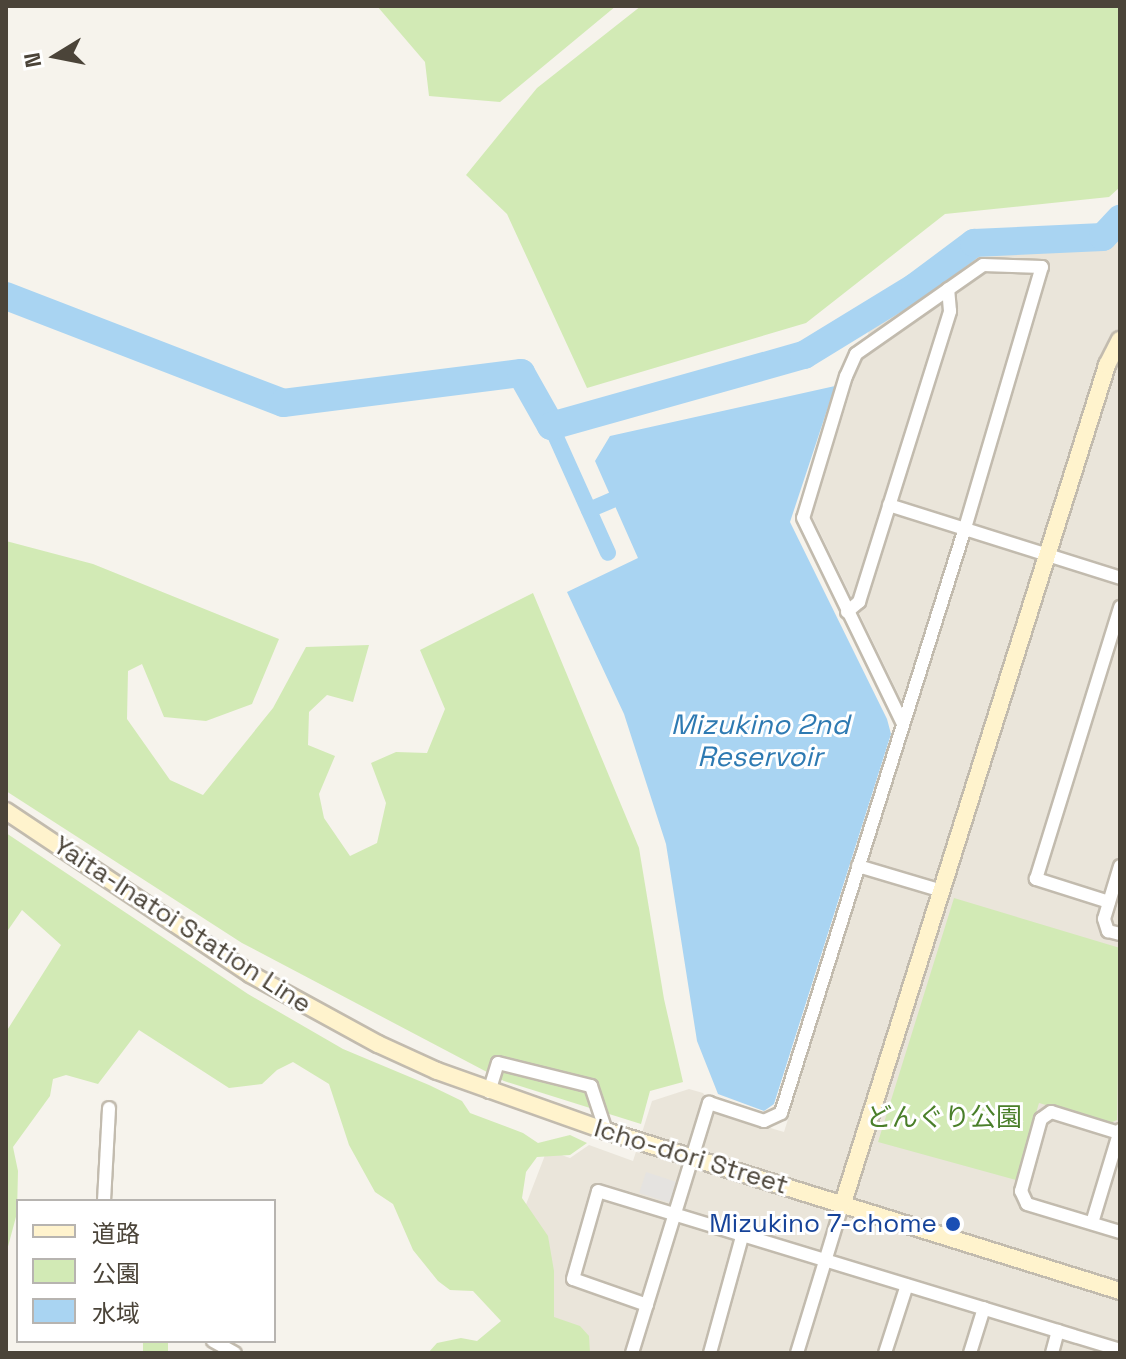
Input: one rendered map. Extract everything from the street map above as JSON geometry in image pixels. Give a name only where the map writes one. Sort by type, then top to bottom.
[{"type":"main road","points":[[843,1203],[1107,365],[1120,340]]},
{"type":"main road","name":"Yaita-Inatoi Station Line","points":[[6,811],[250,974],[378,1044],[489,1092],[582,1123]]},
{"type":"main road","name":"Icho-dori Street","points":[[582,1123],[1120,1291]]},
{"type":"street","points":[[632,1353],[709,1103],[764,1121],[781,1113],[965,528],[1042,267],[983,265],[856,354],[846,376],[803,518],[903,724]]},
{"type":"street","points":[[847,612],[859,602],[950,311],[948,289]]},
{"type":"street","points":[[889,505],[1120,578]]},
{"type":"street","points":[[1109,902],[1036,879],[1120,607]]},
{"type":"street","points":[[1106,654],[1120,658]]},
{"type":"street","points":[[858,866],[942,891]]},
{"type":"street","points":[[1120,866],[1104,919],[1108,931],[1120,934]]},
{"type":"street","points":[[489,1092],[498,1063],[591,1086],[606,1131]]},
{"type":"street","points":[[104,1199],[109,1108]]},
{"type":"street","points":[[1092,1223],[1120,1132],[1051,1112],[1041,1119],[1021,1191],[1027,1204],[1120,1232]]},
{"type":"street","points":[[647,1305],[573,1279],[598,1191],[676,1212],[1120,1350]]},
{"type":"street","points":[[797,1353],[843,1203]]},
{"type":"street","points":[[710,1353],[743,1233]]},
{"type":"street","points":[[885,1353],[907,1285]]},
{"type":"street","points":[[970,1353],[984,1308]]},
{"type":"street","points":[[1052,1353],[1058,1331]]},
{"type":"street","points":[[217,1343],[235,1353]]},
{"type":"shaded area","points":[[1120,224],[1120,1353],[500,1353],[520,1220],[547,1150],[570,1158],[589,1145],[633,1161],[652,1101],[689,1089],[703,1093],[719,1113],[784,1132],[912,722],[812,516],[872,321],[977,248],[1100,244]]},
{"type":"shaded area","points":[[646,1172],[677,1182],[671,1203],[639,1193]]},
{"type":"green space","points":[[377,6],[616,6],[500,102],[429,96],[425,62]]},
{"type":"green space","points":[[641,6],[1120,6],[1120,187],[1109,197],[945,214],[806,323],[587,388],[507,214],[466,175],[537,88]]},
{"type":"green space","points":[[6,541],[93,564],[279,639],[252,704],[206,721],[164,717],[142,664],[128,671],[127,719],[170,780],[203,795],[273,708],[306,647],[369,645],[353,702],[327,695],[309,712],[308,745],[335,756],[319,794],[324,818],[350,856],[377,843],[386,803],[371,763],[396,752],[427,753],[445,709],[420,650],[533,593],[639,848],[664,999],[683,1082],[650,1091],[641,1124],[504,1081],[242,943],[6,791]]},
{"type":"green space","points":[[6,833],[248,994],[343,1049],[429,1085],[462,1101],[470,1113],[523,1133],[538,1143],[570,1135],[587,1143],[570,1155],[537,1157],[526,1172],[522,1198],[548,1236],[554,1271],[554,1317],[580,1326],[589,1336],[590,1353],[428,1353],[437,1343],[461,1338],[477,1341],[501,1321],[473,1291],[450,1290],[438,1281],[413,1250],[393,1204],[375,1192],[349,1145],[329,1084],[293,1062],[277,1070],[262,1084],[229,1088],[139,1030],[98,1084],[66,1075],[53,1079],[50,1096],[13,1147],[18,1171],[17,1199],[6,1254],[6,1032],[61,945],[22,910],[6,933]]},
{"type":"green space","name":"どんぐり公園","points":[[954,898],[1120,948],[1117,1120],[1110,1123],[1039,1103],[1016,1180],[878,1142]]},
{"type":"green space","points":[[143,1343],[168,1343],[168,1353],[143,1353]]},
{"type":"water","name":"Mizukino 2nd Reservoir","points":[[835,386],[790,522],[887,719],[891,734],[774,1104],[764,1111],[718,1094],[697,1041],[666,844],[624,714],[567,592],[638,558],[595,461],[610,436]]},
{"type":"waterway","points":[[6,296],[283,403],[521,373],[551,426],[804,355],[915,287],[974,243],[1103,237],[1120,219]]},
{"type":"waterway","points":[[551,426],[608,553]]},
{"type":"waterway","points":[[589,510],[612,500]]},
{"type":"place","name":"Mizukino 7-chome","points":[[953,1224]]}]
